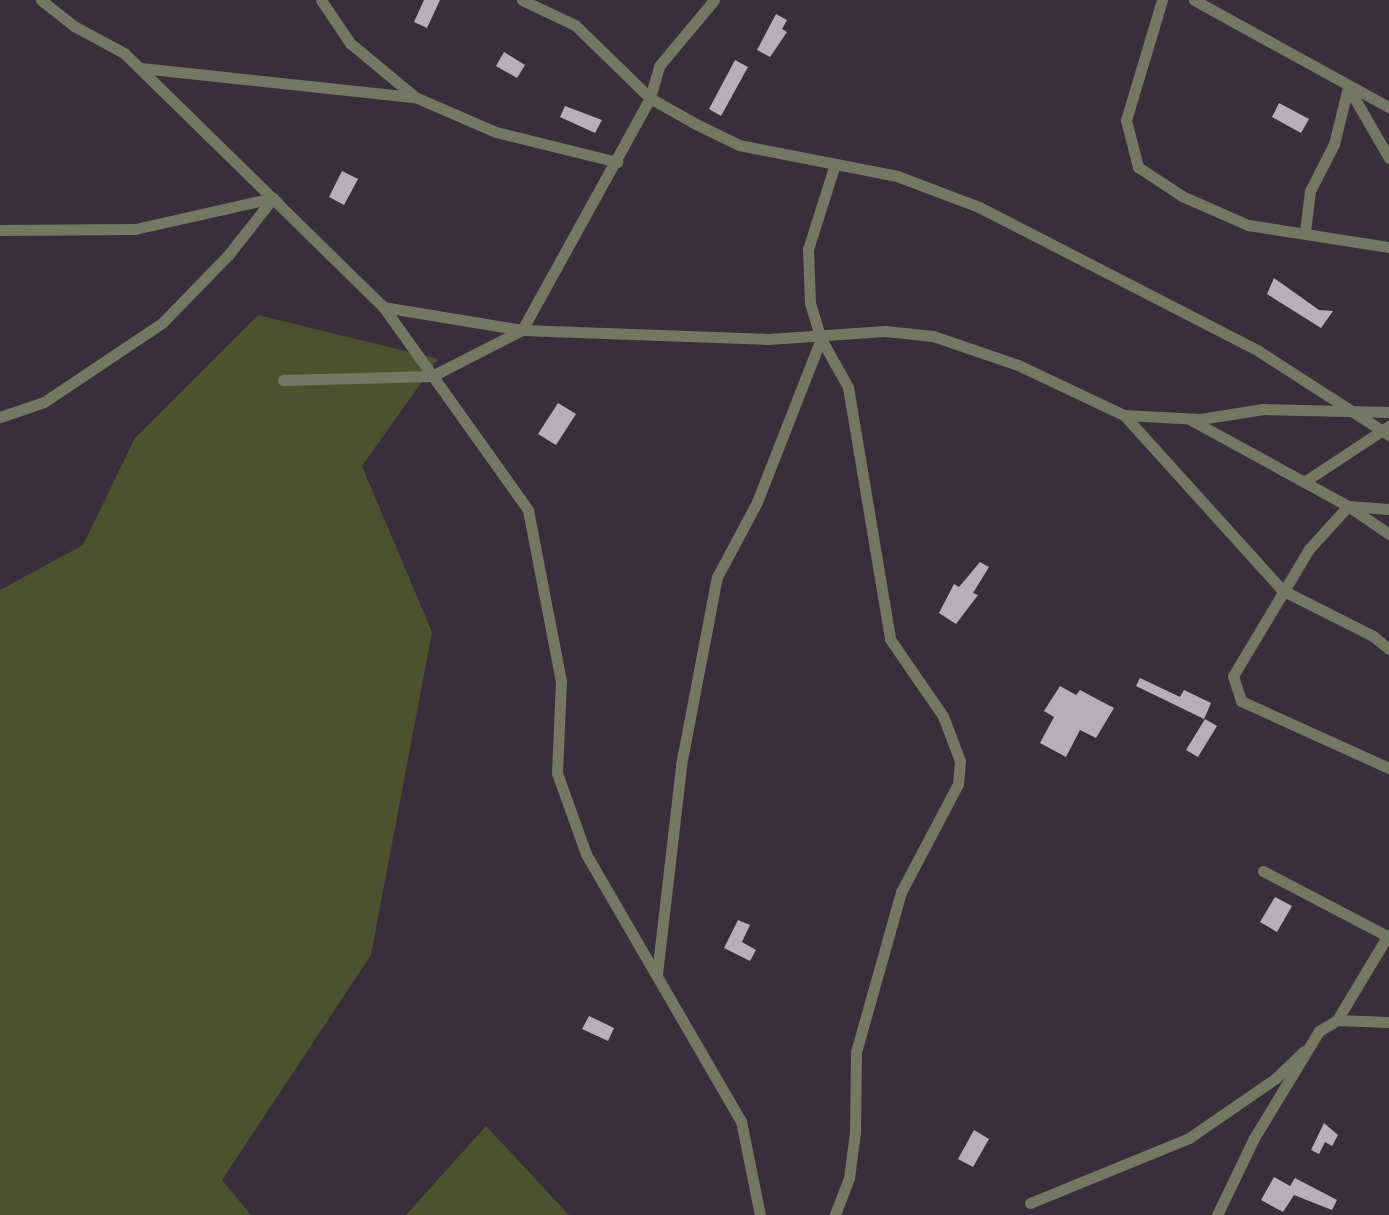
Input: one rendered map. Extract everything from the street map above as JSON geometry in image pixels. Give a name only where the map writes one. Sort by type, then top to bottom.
[{"type":"street","points":[[41,0],[140,68],[383,307],[522,330],[821,339],[885,331],[933,336],[1018,365],[1124,415],[1187,418],[1263,409],[1389,412]]},
{"type":"street","points":[[321,0],[350,43],[415,97],[496,132],[617,162]]},
{"type":"street","points":[[522,0],[575,25],[650,98],[739,145],[897,176],[993,213],[1257,350],[1386,431],[1304,482]]},
{"type":"street","points":[[283,380],[432,376],[522,330],[617,162],[650,98],[659,66],[714,0]]},
{"type":"street","points":[[1162,0],[1126,120],[1138,167],[1182,196],[1248,225],[1305,231],[1389,247]]},
{"type":"street","points":[[1194,0],[1389,107]]},
{"type":"street","points":[[140,68],[415,97]]},
{"type":"street","points":[[1305,231],[1310,191],[1334,144],[1348,87]]},
{"type":"street","points":[[1348,87],[1389,158]]},
{"type":"street","points":[[835,164],[808,249],[810,303],[821,339],[848,387],[890,639],[943,716],[960,761],[958,784],[901,892],[856,1052],[855,1132],[849,1178],[835,1215]]},
{"type":"street","points":[[273,198],[383,307],[528,510],[561,681],[557,773],[586,854],[741,1121],[760,1215]]},
{"type":"street","points":[[0,230],[135,229],[273,198]]},
{"type":"street","points":[[0,417],[44,402],[162,323],[229,254],[273,198]]},
{"type":"street","points":[[657,974],[681,765],[717,577],[757,502],[821,339]]},
{"type":"street","points":[[1124,415],[1282,590],[1373,636],[1389,649]]},
{"type":"street","points":[[1187,418],[1348,506],[1389,534]]},
{"type":"street","points":[[1348,506],[1309,549],[1282,590],[1233,676],[1234,690],[1241,701],[1389,768]]},
{"type":"street","points":[[1348,506],[1389,509]]},
{"type":"street","points":[[1030,1203],[1189,1138],[1276,1078],[1304,1051],[1319,1031],[1337,1020],[1388,936],[1263,871]]},
{"type":"street","points":[[1337,1020],[1389,1022]]},
{"type":"street","points":[[1219,1214],[1304,1051]]},
{"type":"green space","points":[[258,315],[438,359],[362,466],[432,632],[371,955],[222,1180],[251,1215],[0,1215],[0,590],[83,545],[135,438]]},
{"type":"green space","points":[[486,1126],[569,1215],[406,1215]]},
{"type":"building","points":[[424,0],[440,0],[427,28],[414,22]]},
{"type":"building","points":[[776,14],[787,20],[782,29],[787,32],[770,57],[757,50]]},
{"type":"building","points":[[504,52],[525,65],[517,78],[496,66]]},
{"type":"building","points":[[735,60],[748,67],[721,116],[709,109]]},
{"type":"building","points":[[1279,103],[1309,119],[1301,133],[1272,117]]},
{"type":"building","points":[[565,106],[602,120],[595,133],[560,117]]},
{"type":"building","points":[[342,171],[358,179],[344,205],[329,197]]},
{"type":"building","points":[[1274,278],[1319,310],[1333,311],[1321,328],[1267,294]]},
{"type":"building","points":[[558,403],[576,414],[556,445],[538,434]]},
{"type":"building","points":[[980,562],[989,567],[973,593],[978,595],[956,624],[939,613],[954,584],[959,587]]},
{"type":"building","points":[[1140,678],[1180,697],[1184,690],[1211,703],[1204,719],[1136,686]]},
{"type":"building","points":[[1060,686],[1076,695],[1080,690],[1114,708],[1096,738],[1080,730],[1066,757],[1040,743],[1054,717],[1044,711]]},
{"type":"building","points":[[1205,719],[1217,726],[1198,757],[1186,750]]},
{"type":"building","points":[[1275,897],[1292,906],[1277,932],[1260,922]]},
{"type":"building","points":[[738,920],[750,925],[742,942],[756,950],[750,961],[724,948]]},
{"type":"building","points":[[589,1016],[614,1028],[608,1041],[582,1029]]},
{"type":"building","points":[[1324,1123],[1338,1135],[1332,1146],[1325,1142],[1319,1154],[1311,1150]]},
{"type":"building","points":[[974,1130],[989,1139],[973,1167],[958,1159]]},
{"type":"building","points":[[1274,1177],[1290,1186],[1295,1178],[1337,1200],[1332,1210],[1294,1195],[1283,1212],[1261,1200]]}]
